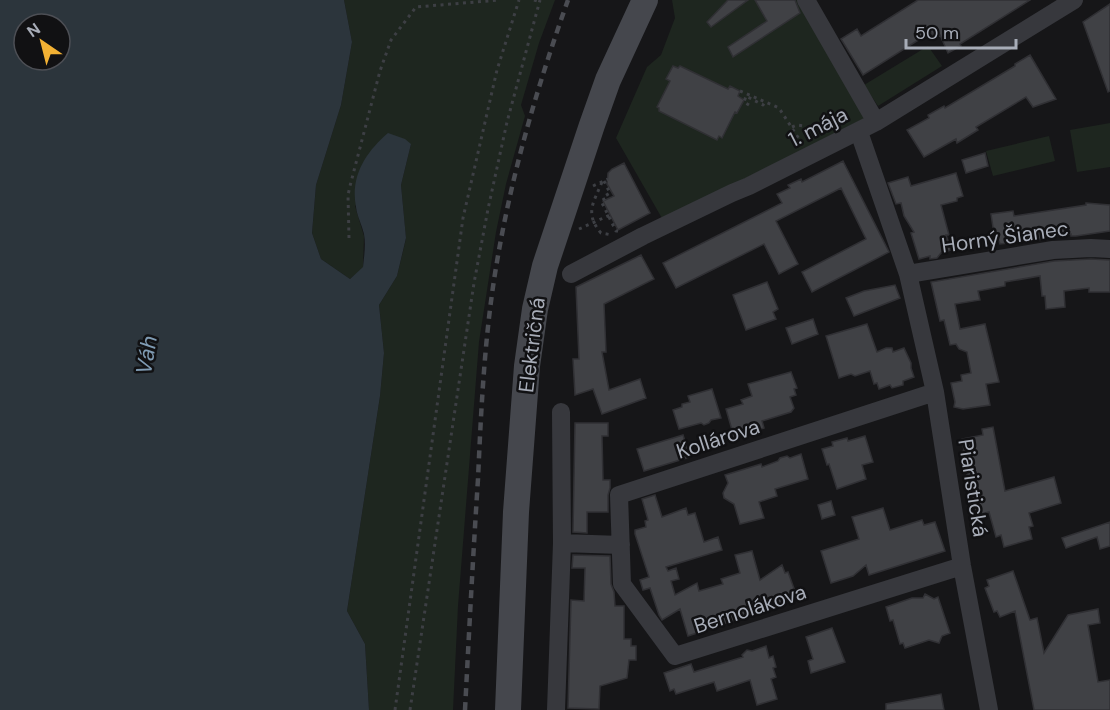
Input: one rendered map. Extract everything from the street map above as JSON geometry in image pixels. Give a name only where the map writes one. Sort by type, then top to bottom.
[{"type":"main road","name":"Električná","points":[[508,710],[516,512],[526,376],[535,309],[545,266],[592,125],[609,80],[645,0]]},
{"type":"street","points":[[806,0],[876,122]]},
{"type":"street","name":"1. mája","points":[[571,274],[653,231],[859,132],[1074,0]]},
{"type":"street","name":"Piaristická","points":[[859,132],[908,274],[935,392],[962,566],[990,710]]},
{"type":"street","name":"Horný Šianec","points":[[908,274],[1053,250],[1110,249]]},
{"type":"street","name":"Kollárova","points":[[621,545],[619,495],[935,392]]},
{"type":"street","name":"Električná","points":[[555,710],[562,543],[561,412]]},
{"type":"street","points":[[562,543],[621,545]]},
{"type":"street","name":"Bernolákova","points":[[621,545],[622,584],[675,656],[962,566]]},
{"type":"path","points":[[349,238],[348,195],[377,82],[391,40],[416,7],[500,0]]},
{"type":"path","points":[[395,710],[463,218],[497,70],[519,0]]},
{"type":"path","points":[[410,710],[476,273],[507,122],[540,1],[534,0]]},
{"type":"path","points":[[740,91],[779,108],[810,156]]},
{"type":"path","points":[[749,105],[744,102],[746,96],[763,105],[765,102]]},
{"type":"path","points":[[792,127],[804,126],[807,130]]},
{"type":"path","points":[[591,187],[608,179]]},
{"type":"path","points":[[603,181],[610,193],[601,201],[616,231],[624,229],[615,236],[601,232],[591,216],[591,209],[603,181]]},
{"type":"path","points":[[577,230],[609,216]]},
{"type":"shaded area","points":[[344,0],[555,0],[539,43],[521,105],[525,116],[506,184],[496,232],[479,342],[458,606],[453,710],[369,710],[365,644],[347,611],[380,396],[384,353],[379,305],[397,276],[406,239],[401,185],[411,144],[355,206],[364,236],[363,268],[350,279],[321,259],[312,233],[316,185],[341,105],[352,42]]},
{"type":"shaded area","points":[[672,0],[798,0],[865,118],[663,220],[616,138],[647,67],[661,55],[675,18]]},
{"type":"shaded area","points":[[928,46],[942,66],[878,106],[864,85]]},
{"type":"shaded area","points":[[1110,123],[1110,167],[1077,172],[1070,130]]},
{"type":"shaded area","points":[[1049,136],[1055,161],[993,176],[986,151]]},
{"type":"water","name":"Váh","points":[[0,0],[344,0],[352,42],[341,105],[316,185],[312,233],[321,259],[350,279],[363,267],[365,242],[355,196],[355,185],[362,166],[373,148],[388,133],[405,139],[411,144],[401,185],[406,238],[397,276],[379,305],[384,353],[380,396],[347,611],[365,644],[369,710],[0,710]]},
{"type":"building","points":[[728,0],[748,0],[711,27],[707,22]]},
{"type":"building","points":[[755,0],[795,0],[800,13],[733,57],[728,47],[767,21]]},
{"type":"building","points":[[918,0],[1030,0],[948,53],[940,35],[934,38],[931,32],[863,75],[841,39],[857,29],[861,36]]},
{"type":"building","points":[[1110,4],[1110,91],[1108,92],[1083,22]]},
{"type":"building","points":[[1030,55],[1056,99],[1033,107],[1026,97],[976,127],[978,130],[957,143],[956,139],[924,157],[907,130],[929,118],[928,115],[944,106],[945,108]]},
{"type":"building","points":[[673,66],[678,68],[680,66],[728,89],[730,86],[740,91],[738,96],[744,100],[722,138],[719,136],[717,140],[659,111],[657,107],[670,81],[666,79]]},
{"type":"building","points":[[985,153],[988,166],[966,173],[962,160]]},
{"type":"building","points":[[843,161],[889,252],[812,292],[802,272],[866,239],[841,188],[776,221],[798,264],[779,274],[764,244],[676,288],[663,263],[782,203],[777,194],[790,188],[788,185],[801,179],[802,182]]},
{"type":"building","points":[[624,163],[650,213],[618,230],[603,201],[614,196],[607,184],[608,173]]},
{"type":"building","points":[[956,173],[963,196],[957,198],[957,201],[941,205],[951,250],[941,253],[937,258],[930,259],[930,256],[919,259],[911,233],[914,232],[904,216],[901,203],[896,204],[888,183],[908,177],[911,186]]},
{"type":"building","points":[[1086,203],[1110,205],[1110,231],[1000,244],[999,241],[995,241],[991,214],[1013,211],[1014,216],[1086,205]]},
{"type":"building","points":[[641,255],[654,279],[604,304],[606,352],[602,352],[609,390],[640,379],[646,398],[602,414],[593,389],[575,395],[573,359],[579,359],[576,287]]},
{"type":"building","points":[[1110,260],[1110,292],[1089,292],[1089,288],[1064,291],[1065,307],[1046,309],[1040,276],[1005,282],[1005,286],[978,291],[980,300],[955,304],[960,329],[985,324],[999,382],[986,384],[990,405],[963,409],[954,407],[951,383],[962,381],[961,375],[971,373],[967,352],[959,349],[956,344],[950,345],[944,320],[940,321],[931,282],[1054,261]]},
{"type":"building","points":[[767,282],[778,309],[773,312],[776,319],[746,330],[733,295]]},
{"type":"building","points":[[895,285],[900,298],[854,316],[846,298],[864,291]]},
{"type":"building","points":[[813,319],[818,334],[792,344],[786,328]]},
{"type":"building","points":[[867,324],[877,352],[886,348],[892,348],[893,352],[904,348],[914,377],[903,381],[903,385],[892,388],[890,385],[879,389],[877,383],[874,384],[870,371],[839,378],[826,336]]},
{"type":"building","points":[[791,372],[797,388],[794,389],[796,395],[790,397],[794,408],[791,412],[762,421],[764,428],[734,437],[726,409],[743,404],[741,400],[752,396],[748,384]]},
{"type":"building","points":[[712,389],[721,418],[711,420],[704,425],[701,423],[679,429],[673,410],[690,402],[688,396]]},
{"type":"building","points":[[575,423],[608,423],[608,436],[602,436],[603,480],[610,480],[608,512],[587,512],[587,533],[573,532]]},
{"type":"building","points":[[993,427],[1005,491],[1054,477],[1061,503],[1029,513],[1033,526],[1029,527],[1032,539],[1004,547],[1001,535],[996,537],[989,512],[977,515],[970,481],[965,479],[969,471],[965,457],[960,455],[964,450],[962,439],[983,435],[982,429]]},
{"type":"building","points":[[683,435],[690,457],[644,471],[637,449]]},
{"type":"building","points":[[865,436],[873,462],[862,465],[866,479],[837,489],[822,449],[833,446],[832,442],[847,438],[848,441]]},
{"type":"building","points":[[801,454],[808,479],[775,489],[777,496],[759,502],[764,518],[740,524],[734,504],[724,498],[723,493],[728,483],[725,475],[761,464],[762,467],[780,458],[787,456],[790,458]]},
{"type":"building","points":[[655,495],[662,517],[686,508],[688,515],[695,513],[704,542],[718,537],[722,550],[666,567],[668,571],[676,568],[679,579],[671,581],[675,595],[697,583],[699,591],[723,584],[721,579],[740,573],[735,555],[752,551],[760,580],[782,565],[785,573],[788,572],[796,594],[786,598],[787,602],[776,605],[774,601],[752,608],[754,613],[750,615],[688,636],[680,609],[662,620],[650,588],[643,590],[640,580],[649,577],[635,534],[635,530],[646,527],[645,521],[648,520],[642,499]]},
{"type":"building","points":[[831,501],[835,515],[822,519],[818,505]]},
{"type":"building","points":[[883,508],[890,530],[922,520],[924,525],[935,522],[945,551],[869,575],[866,565],[853,576],[831,583],[821,551],[859,539],[852,517]]},
{"type":"building","points":[[1110,522],[1110,546],[1100,549],[1097,537],[1066,548],[1062,538]]},
{"type":"building","points":[[573,555],[610,556],[615,606],[624,606],[624,639],[631,639],[631,646],[636,646],[636,660],[629,660],[627,678],[600,686],[599,709],[568,708],[571,600],[584,601],[585,568],[572,568]]},
{"type":"building","points":[[1013,571],[1030,620],[1037,618],[1044,653],[1068,615],[1098,609],[1100,623],[1088,625],[1098,682],[1110,680],[1110,710],[1034,710],[1015,611],[1000,617],[997,611],[994,612],[985,588],[989,586],[987,580]]},
{"type":"building","points":[[925,594],[934,599],[938,597],[950,633],[942,636],[939,643],[929,640],[905,648],[903,643],[900,644],[893,620],[890,621],[886,607],[912,598],[923,598]]},
{"type":"building","points":[[832,628],[845,662],[811,673],[808,661],[813,659],[806,637]]},
{"type":"building","points":[[766,646],[769,658],[773,656],[776,667],[773,668],[776,677],[771,679],[777,699],[757,705],[750,680],[717,691],[714,682],[676,694],[674,689],[670,691],[664,673],[691,664],[694,672],[743,657],[742,655],[747,650],[752,651]]},
{"type":"building","points":[[941,694],[944,710],[886,710],[886,704]]},
{"type":"railway","points":[[465,710],[483,380],[494,280],[507,208],[524,138],[568,0]]}]
